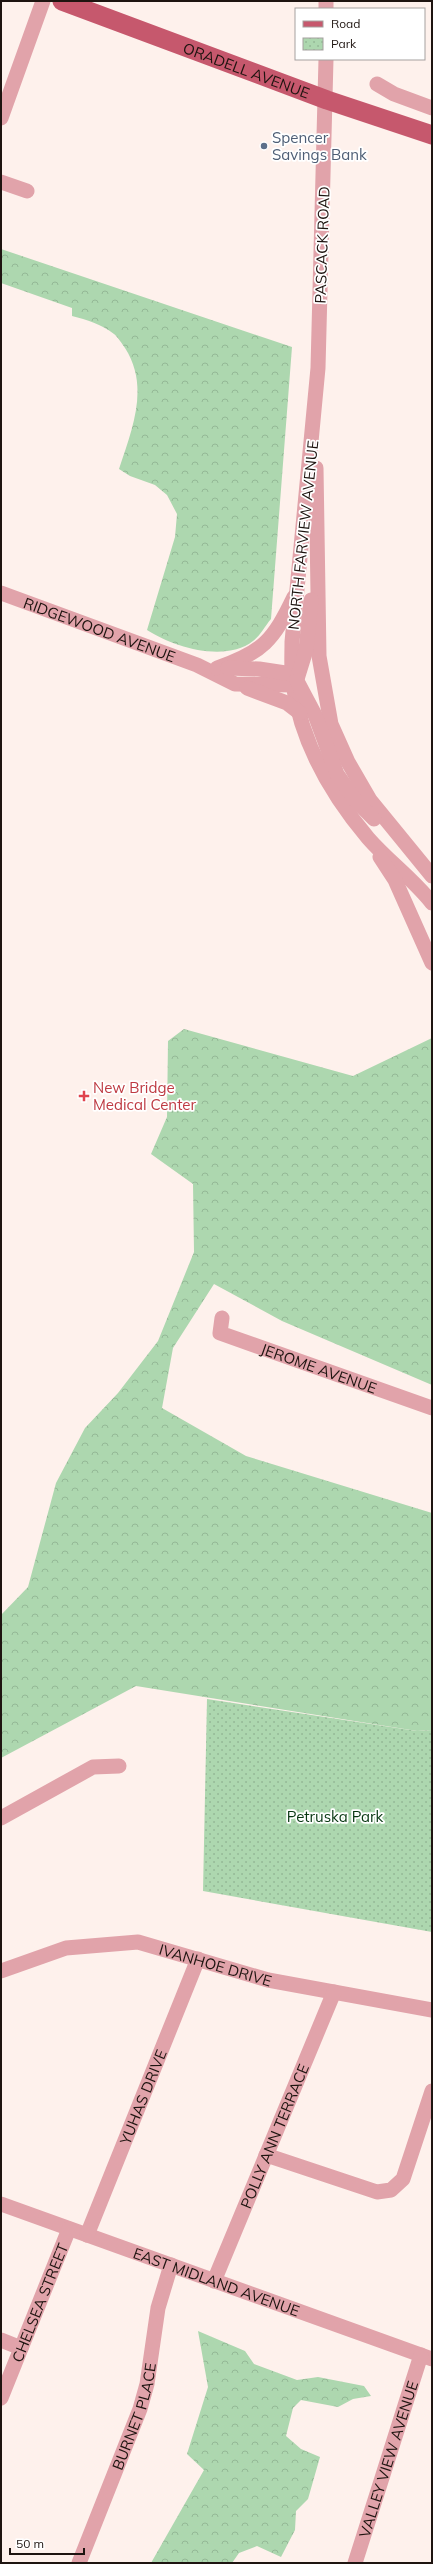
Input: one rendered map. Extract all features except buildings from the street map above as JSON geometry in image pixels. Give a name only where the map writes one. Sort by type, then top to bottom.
[{"type":"main road","name":"ORADELL AVENUE","points":[[62,1],[327,100],[432,135]]},
{"type":"street","points":[[1,118],[43,1]]},
{"type":"street","name":"PASCACK ROAD","points":[[313,431],[319,352],[327,100],[326,60]]},
{"type":"street","points":[[377,84],[394,94],[432,108]]},
{"type":"street","points":[[1,182],[27,191]]},
{"type":"street","name":"NORTH FARVIEW AVENUE","points":[[313,431],[318,488],[319,656],[331,724],[348,762],[370,800],[432,876]]},
{"type":"street","name":"NORTH FARVIEW AVENUE","points":[[313,431],[299,588],[292,642],[294,679],[300,713],[317,763],[334,794],[369,839],[416,883],[432,903]]},
{"type":"street","points":[[318,488],[310,615],[306,650],[294,679],[315,715],[337,774],[356,800],[374,819],[405,844]]},
{"type":"street","points":[[217,668],[242,659],[266,644],[280,626],[299,588]]},
{"type":"street","name":"RIDGEWOOD AVENUE","points":[[1,593],[197,665],[235,684],[294,679]]},
{"type":"street","name":"RIDGEWOOD AVENUE","points":[[197,665],[217,668],[259,668],[294,679]]},
{"type":"street","points":[[235,684],[286,703],[300,713]]},
{"type":"street","points":[[369,839],[395,880],[430,956]]},
{"type":"street","name":"JEROME AVENUE","points":[[222,1318],[220,1333],[432,1408]]},
{"type":"street","points":[[1,1818],[93,1767],[119,1766]]},
{"type":"street","name":"IVANHOE DRIVE","points":[[1,1970],[66,1948],[125,1942],[150,1945],[268,1980],[432,2010]]},
{"type":"street","name":"YUHAS DRIVE","points":[[87,2235],[198,1959]]},
{"type":"street","name":"POLLY ANN TERRACE","points":[[214,2281],[334,1992]]},
{"type":"street","points":[[266,2155],[377,2192],[391,2190],[402,2179],[432,2091]]},
{"type":"street","name":"EAST MIDLAND AVENUE","points":[[1,2204],[426,2357]]},
{"type":"street","name":"CHELSEA STREET","points":[[1,2398],[69,2228]]},
{"type":"street","name":"BURNET PLACE","points":[[78,2563],[140,2410],[147,2384],[158,2308],[171,2265]]},
{"type":"street","points":[[1,2340],[21,2348]]},
{"type":"street","name":"VALLEY VIEW AVENUE","points":[[355,2563],[426,2357]]},
{"type":"green space","points":[[1,249],[292,347],[271,619],[253,641],[241,648],[214,652],[185,647],[147,630],[175,537],[177,514],[167,495],[155,485],[130,476],[119,469],[133,423],[138,393],[132,363],[125,348],[115,335],[99,325],[72,316],[72,308],[1,283]]},
{"type":"green space","points":[[184,1029],[353,1076],[432,1038],[432,1385],[282,1321],[214,1284],[173,1348],[162,1408],[246,1456],[432,1513],[432,1730],[417,1731],[136,1686],[1,1758],[1,1615],[28,1587],[56,1483],[85,1428],[118,1393],[158,1341],[194,1252],[193,1184],[151,1154],[167,1117],[168,1041]]},
{"type":"green space","name":"Petruska Park","points":[[207,1699],[417,1731],[432,1730],[432,1932],[203,1891]]},
{"type":"green space","points":[[198,2331],[245,2351],[254,2364],[297,2380],[318,2377],[364,2386],[371,2396],[353,2399],[338,2407],[301,2400],[293,2408],[286,2436],[301,2449],[320,2457],[308,2499],[296,2511],[295,2530],[281,2557],[257,2546],[239,2553],[232,2563],[151,2563],[204,2470],[187,2454],[208,2387]]},
{"type":"place","name":"Spencer Savings Bank","points":[[264,146]]},
{"type":"place","name":"New Bridge Medical Center","points":[[84,1096]]}]
